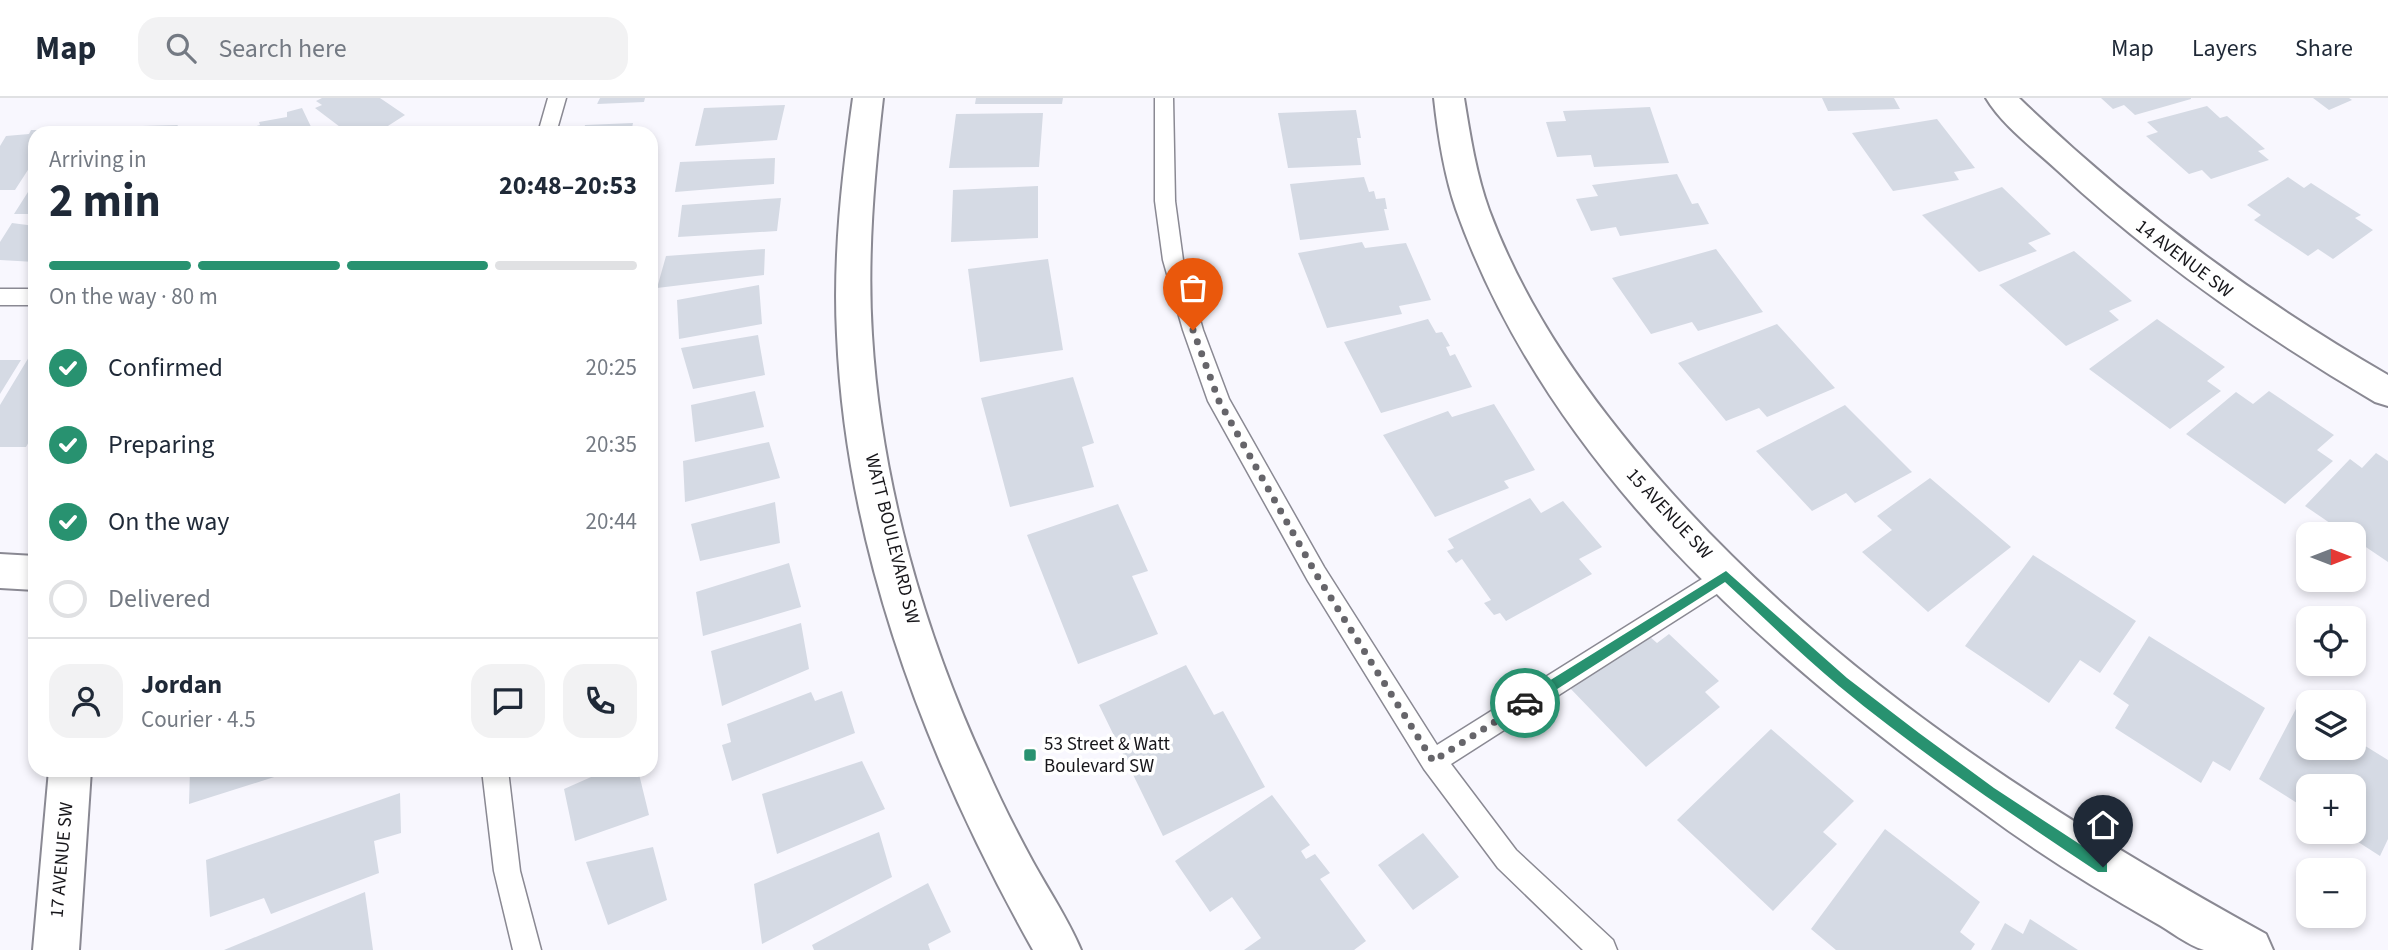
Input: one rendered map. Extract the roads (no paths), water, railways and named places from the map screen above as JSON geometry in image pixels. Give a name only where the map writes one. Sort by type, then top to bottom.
[{"type":"street","name":"WATT BOULEVARD SW","points":[[868,98],[858,169],[853,264],[857,356],[873,479],[903,598],[952,740],[1000,844],[1058,950]]},
{"type":"street","name":"15 AVENUE SW","points":[[1449,98],[1473,211],[1523,319],[1595,429],[1656,504],[1726,576],[1843,681],[1989,792],[2105,868],[2181,914],[2250,950]]},
{"type":"street","name":"14 AVENUE SW","points":[[2001,98],[2102,195],[2180,258],[2297,340],[2388,392]]},
{"type":"street","points":[[0,571],[28,573]]},
{"type":"street","name":"17 AVENUE SW","points":[[56,950],[69,777]]},
{"type":"lane","points":[[549,126],[557,98]]},
{"type":"lane","points":[[1164,98],[1165,201],[1173,260],[1193,330],[1219,401],[1316,574],[1433,761],[1507,859],[1603,950]]},
{"type":"lane","points":[[0,297],[28,297]]},
{"type":"lane","points":[[1433,761],[1726,576]]},
{"type":"lane","points":[[496,777],[507,871],[527,950]]},
{"type":"place","name":"53 Street & Watt Boulevard SW","points":[[1030,755]]}]
